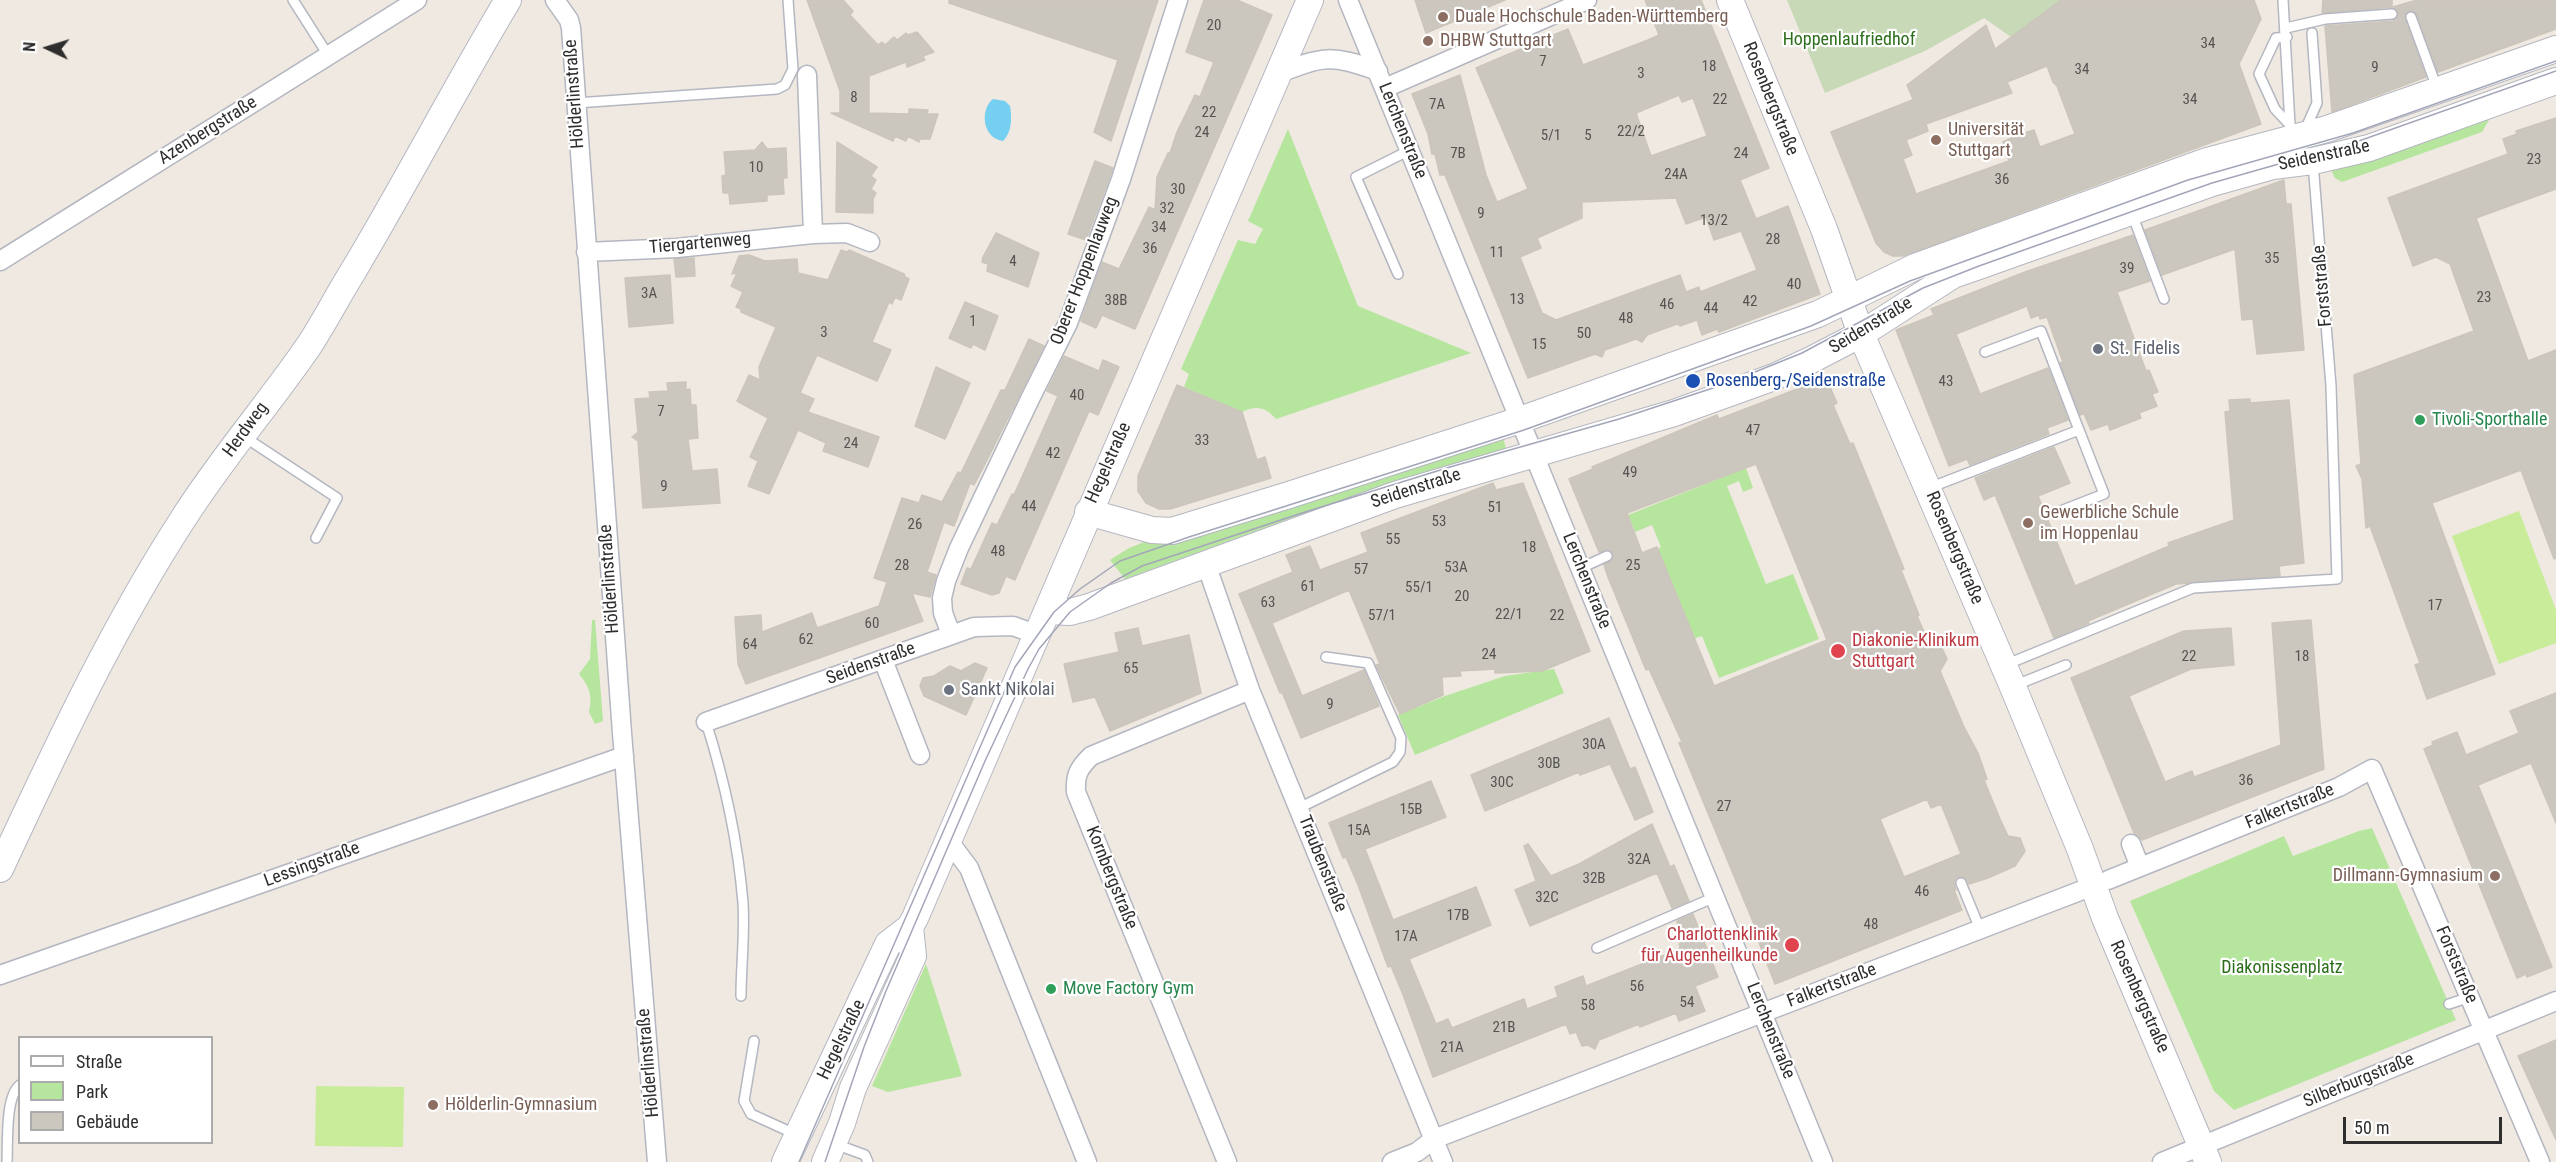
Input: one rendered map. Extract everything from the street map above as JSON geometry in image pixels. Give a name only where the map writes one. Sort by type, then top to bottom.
[{"type":"street","name":"Azenbergstraße","points":[[0,261],[417,0]]},
{"type":"street","name":"Herdweg","points":[[0,869],[62,737],[121,620],[183,517],[308,346],[407,181],[475,55],[508,0]]},
{"type":"street","name":"Hölderlinstraße","points":[[555,0],[569,20],[657,1162]]},
{"type":"street","name":"Oberer Hoppenlauweg","points":[[951,634],[943,613],[942,598],[946,580],[1029,399],[1068,324],[1121,179],[1178,0]]},
{"type":"street","name":"Hegelstraße","points":[[785,1162],[888,944],[910,927],[1038,635],[1088,512],[1310,0]]},
{"type":"street","name":"Lerchenstraße","points":[[1348,0],[1823,1162]]},
{"type":"street","points":[[1278,74],[1310,61],[1330,57],[1353,62],[1381,80],[1483,43],[1587,0]]},
{"type":"street","name":"Rosenbergstraße","points":[[1730,0],[1824,229],[1861,334],[2100,883],[2205,1154]]},
{"type":"street","name":"Seidenstraße","points":[[1088,512],[1152,530],[1173,531],[1520,420],[1818,314],[1915,267],[2084,199],[2207,161],[2304,145],[2369,148],[2509,82],[2556,49]]},
{"type":"street","points":[[807,75],[813,234]]},
{"type":"street","name":"Seidenstraße","points":[[1048,611],[1070,612],[1089,607],[1395,495],[1674,413],[1734,391],[1798,367],[1861,334],[1953,275],[2234,176],[2273,166],[2304,145],[2438,90],[2509,82],[2555,85]]},
{"type":"street","name":"Tiergartenweg","points":[[586,252],[677,248],[813,234],[847,233],[870,242]]},
{"type":"street","name":"Traubenstraße","points":[[1206,564],[1250,690],[1443,1162]]},
{"type":"street","name":"Seidenstraße","points":[[706,723],[951,634],[991,625],[1013,626],[1038,635]]},
{"type":"street","points":[[883,660],[920,755]]},
{"type":"street","name":"Kornbergstraße","points":[[1227,1162],[1076,792],[1075,779],[1077,769],[1091,756],[1250,690]]},
{"type":"street","name":"Lessingstraße","points":[[0,975],[624,756]]},
{"type":"street","name":"Falkertstraße","points":[[1392,1162],[1417,1152],[1434,1138],[2100,883],[2344,785],[2372,769]]},
{"type":"street","name":"Forststraße","points":[[2372,769],[2540,1162]]},
{"type":"street","points":[[948,840],[969,868],[1087,1162]]},
{"type":"street","points":[[2131,844],[2140,867]]},
{"type":"street","name":"Hegelstraße","points":[[829,1153],[842,1123],[853,1088],[913,956],[910,927]]},
{"type":"street","name":"Silberburgstraße","points":[[2162,1162],[2205,1154],[2556,1001]]},
{"type":"lane","points":[[293,0],[328,55]]},
{"type":"lane","points":[[576,103],[777,89],[785,84],[793,69],[788,0]]},
{"type":"lane","name":"Forststraße","points":[[2008,676],[2193,588],[2337,579],[2331,386],[2304,145],[2283,0]]},
{"type":"lane","points":[[2304,145],[2275,109],[2259,74],[2276,38],[2286,32],[2325,19],[2392,14]]},
{"type":"lane","points":[[2411,16],[2438,90]]},
{"type":"lane","points":[[2304,145],[2317,103],[2312,33]]},
{"type":"lane","points":[[1398,274],[1356,177],[1410,150]]},
{"type":"lane","points":[[2132,211],[2164,299]]},
{"type":"lane","points":[[1985,352],[2041,331],[2104,494],[2063,510]]},
{"type":"lane","points":[[1929,488],[2079,430]]},
{"type":"lane","points":[[241,435],[337,498],[316,538]]},
{"type":"lane","points":[[1581,567],[1607,556]]},
{"type":"lane","points":[[1299,808],[1393,762],[1400,752],[1401,738],[1368,663],[1326,657]]},
{"type":"lane","points":[[2008,676],[2066,665]]},
{"type":"lane","points":[[706,723],[721,768],[735,838],[743,906],[741,996]]},
{"type":"lane","points":[[1961,883],[1980,929]]},
{"type":"lane","points":[[1597,948],[1715,897]]},
{"type":"lane","points":[[2449,1004],[2470,997]]},
{"type":"lane","points":[[754,1041],[744,1101],[747,1108],[751,1114],[798,1135]]},
{"type":"lane","points":[[7,1162],[10,1100],[18,1086]]},
{"type":"lane","points":[[829,1153],[865,1155],[868,1162]]},
{"type":"green space","name":"Hoppenlaufriedhof","points":[[1787,0],[2061,0],[2011,37],[1984,18],[1925,51],[1825,93]]},
{"type":"green space","points":[[2496,108],[2482,132],[2342,182],[2335,178],[2332,172],[2335,163]]},
{"type":"green space","points":[[1288,129],[1358,306],[1471,353],[1276,419],[1260,408],[1242,412],[1184,387],[1189,374],[1181,369],[1238,240],[1255,244],[1263,229],[1248,221]]},
{"type":"green space","points":[[1501,430],[1507,452],[1316,509],[1125,579],[1110,560],[1129,548],[1162,535]]},
{"type":"green space","points":[[1746,468],[1753,488],[1743,492],[1739,481],[1727,486],[1766,584],[1793,574],[1819,639],[1719,678],[1702,636],[1693,639],[1657,549],[1661,547],[1652,525],[1635,532],[1628,515]]},
{"type":"green space","points":[[2519,511],[2556,610],[2556,643],[2499,664],[2452,536]]},
{"type":"green space","points":[[592,620],[595,620],[603,721],[595,724],[589,712],[591,701],[589,692],[579,674],[590,659]]},
{"type":"green space","points":[[1554,669],[1564,693],[1415,755],[1398,715],[1505,676]]},
{"type":"green space","name":"Diakonissenplatz","points":[[2372,828],[2456,1020],[2234,1110],[2214,1091],[2130,901],[2284,836],[2293,856]]},
{"type":"green space","points":[[926,964],[962,1076],[888,1092],[872,1086]]},
{"type":"green space","points":[[316,1086],[404,1087],[403,1147],[315,1146]]},
{"type":"water","points":[[993,99],[1005,101],[1010,106],[1011,125],[1003,141],[991,135],[985,123],[986,110]]},
{"type":"building","points":[[807,0],[843,0],[853,11],[850,15],[878,45],[882,42],[885,45],[894,37],[897,40],[906,33],[908,35],[917,32],[934,52],[923,56],[925,60],[907,67],[906,62],[869,76],[869,113],[909,114],[909,109],[928,110],[927,114],[938,114],[930,139],[920,139],[919,142],[908,136],[906,141],[895,136],[893,141],[831,113],[840,113],[840,91]]},
{"type":"building","points":[[949,0],[1158,0],[1111,141],[1094,132],[1118,60],[949,3]]},
{"type":"building","points":[[1204,0],[1237,0],[1272,15],[1135,329],[1102,315],[1096,328],[1081,321],[1102,262],[1119,269],[1149,207],[1155,210],[1157,177],[1195,95],[1200,97],[1214,62],[1186,52]]},
{"type":"building","name":"Duale Hochschule Baden-Württemberg","points":[[1415,0],[1505,0],[1426,33]]},
{"type":"building","points":[[1645,0],[1701,0],[1769,168],[1740,180],[1756,219],[1788,206],[1820,294],[1719,332],[1717,329],[1702,335],[1697,320],[1680,326],[1677,324],[1647,335],[1642,342],[1636,339],[1605,350],[1602,357],[1595,354],[1528,378],[1445,175],[1440,175],[1435,154],[1432,154],[1428,134],[1412,94],[1460,75],[1486,175],[1497,202],[1528,189],[1476,68],[1568,29],[1583,65],[1659,35]],"holes":[[[1679,95],[1682,102],[1693,98],[1707,136],[1651,156],[1636,113]],[[1676,198],[1686,224],[1706,217],[1714,240],[1741,231],[1757,270],[1700,292],[1699,287],[1686,292],[1680,275],[1556,320],[1542,313],[1520,257],[1541,248],[1537,238],[1582,218],[1582,202]]]},
{"type":"building","points":[[2061,0],[2254,0],[2261,19],[2239,64],[2261,124],[1903,256],[1893,256],[1884,252],[1876,243],[1831,132],[1913,99],[1907,85],[1986,25],[1995,49]],"holes":[[[2047,66],[2057,86],[2075,134],[2040,147],[2034,130],[2018,135],[2003,142],[2009,161],[1916,194],[1903,159],[1912,155],[1906,140],[1928,131],[1926,124],[2012,93],[2007,82]]]},
{"type":"building","points":[[2323,0],[2392,0],[2392,7],[2322,13]]},
{"type":"building","points":[[2417,0],[2556,0],[2556,29],[2438,72],[2417,15],[2409,11],[2405,19],[2426,77],[2332,112],[2325,26],[2393,21],[2399,14],[2393,7]]},
{"type":"building","points":[[2556,118],[2556,189],[2476,218],[2528,361],[2556,350],[2556,558],[2554,559],[2521,470],[2432,503],[2495,674],[2427,699],[2415,665],[2420,663],[2370,526],[2366,528],[2362,479],[2356,466],[2361,464],[2354,375],[2474,331],[2450,264],[2436,257],[2413,266],[2388,198],[2508,154],[2503,139],[2517,134],[2516,131]]},
{"type":"building","points":[[762,142],[767,149],[786,148],[787,178],[783,178],[784,194],[767,195],[767,201],[730,204],[729,193],[723,193],[722,176],[726,175],[724,152],[755,150]]},
{"type":"building","points":[[837,142],[877,167],[871,176],[876,180],[871,189],[876,193],[873,199],[873,213],[836,212]]},
{"type":"building","points":[[1095,161],[1113,168],[1086,240],[1068,234]]},
{"type":"building","points":[[2284,180],[2286,204],[2291,204],[2304,350],[2257,354],[2253,319],[2242,320],[2235,249],[2162,275],[2145,230]]},
{"type":"building","points":[[996,233],[1039,253],[1028,287],[987,271],[988,264],[982,262],[983,257]]},
{"type":"building","points":[[2133,235],[2150,281],[2117,292],[2146,371],[2149,370],[2158,392],[2152,394],[2157,406],[2139,413],[2141,418],[2110,430],[2108,424],[2091,430],[2084,414],[2080,415],[2060,363],[2063,362],[2047,317],[2040,319],[2039,315],[2031,318],[2027,306],[1956,334],[1980,394],[2048,368],[2068,420],[2047,428],[2049,434],[1970,465],[1967,459],[1949,466],[1896,330],[1934,315],[1931,309],[2025,272]]},
{"type":"building","points":[[841,250],[847,252],[849,250],[904,274],[909,279],[901,300],[895,297],[892,304],[889,302],[872,342],[891,350],[877,381],[817,355],[800,393],[814,399],[808,412],[879,437],[868,467],[823,451],[826,443],[798,430],[769,494],[748,486],[758,461],[750,457],[768,418],[737,401],[749,375],[760,380],[759,367],[776,327],[741,312],[741,309],[736,307],[743,292],[731,286],[737,273],[732,274],[739,256],[749,255],[765,261],[797,259],[798,273],[828,280]]},
{"type":"building","points":[[694,258],[695,276],[676,277],[674,259]]},
{"type":"building","points":[[670,275],[673,323],[629,327],[625,278]]},
{"type":"building","points":[[965,302],[998,316],[985,350],[973,344],[971,348],[949,338]]},
{"type":"building","points":[[1029,339],[1044,346],[974,485],[970,483],[954,526],[944,522],[927,572],[936,575],[930,597],[912,593],[923,621],[746,684],[738,664],[735,617],[761,615],[762,632],[812,613],[817,628],[879,606],[887,582],[874,578],[902,498],[919,503],[922,495],[942,502],[958,472],[961,473],[1001,390],[1005,390]]},
{"type":"building","points":[[1064,356],[1099,371],[1103,360],[1119,367],[1098,415],[1089,411],[1015,580],[1006,576],[999,593],[992,595],[961,584],[967,568],[971,569],[992,523],[997,525],[1012,494],[1014,495],[1058,396],[1047,391]]},
{"type":"building","points":[[936,367],[970,383],[945,439],[915,426]]},
{"type":"building","name":"Diakonie-Klinikum Stuttgart","points":[[1826,378],[1837,403],[1833,405],[1850,444],[1853,443],[1904,569],[1901,570],[1919,615],[1917,616],[1930,645],[1941,646],[1947,659],[1940,671],[1978,753],[1987,779],[1984,780],[2000,819],[2008,836],[2020,838],[2025,851],[2015,866],[1988,878],[1969,884],[1965,877],[1956,878],[1954,883],[1956,890],[1954,890],[1962,910],[1775,984],[1756,935],[1758,934],[1679,743],[1682,742],[1649,669],[1646,670],[1608,577],[1604,565],[1612,560],[1613,554],[1608,549],[1599,552],[1569,479],[1593,469],[1592,467],[1717,415],[1719,419]],"holes":[[[1756,464],[1827,640],[1714,686],[1657,547],[1642,553],[1627,513]],[[1927,799],[1931,808],[1941,804],[1961,854],[1904,877],[1880,819]]]},
{"type":"building","points":[[686,382],[686,390],[690,389],[691,405],[696,405],[698,438],[688,439],[692,471],[717,469],[720,503],[643,508],[638,441],[632,437],[638,432],[635,399],[650,398],[649,392],[668,391],[667,383]]},
{"type":"building","points":[[1177,385],[1242,412],[1257,460],[1265,457],[1271,478],[1170,509],[1159,509],[1146,503],[1138,491],[1138,476]]},
{"type":"building","points":[[2250,399],[2250,403],[2289,400],[2304,563],[2279,566],[2280,576],[2176,584],[2054,638],[1995,495],[1984,500],[1975,478],[2054,447],[2070,483],[2038,496],[2075,586],[2169,546],[2168,543],[2234,520],[2225,412],[2230,411],[2229,400]]},
{"type":"building","points":[[1493,483],[1496,490],[1523,483],[1590,651],[1542,671],[1495,673],[1495,669],[1460,671],[1461,676],[1442,677],[1443,695],[1400,714],[1376,665],[1380,664],[1349,590],[1272,623],[1302,696],[1364,670],[1379,706],[1301,738],[1239,594],[1293,572],[1286,555],[1310,546],[1320,570],[1368,552],[1361,533]]},
{"type":"building","points":[[2311,620],[2324,769],[2142,840],[2134,833],[2071,678],[2184,631],[2231,628],[2234,665],[2191,669],[2129,696],[2165,782],[2192,771],[2194,777],[2281,745],[2272,623]]},
{"type":"building","points":[[1138,628],[1142,646],[1189,635],[1201,693],[1110,731],[1095,697],[1073,702],[1064,664],[1119,652],[1115,633]]},
{"type":"building","name":"Sankt Nikolai","points":[[975,663],[987,668],[966,715],[924,696],[920,686],[923,678],[934,676],[950,666],[961,671]]},
{"type":"building","name":"Dillmann-Gymnasium","points":[[2556,693],[2556,823],[2531,763],[2478,785],[2552,967],[2527,977],[2526,974],[2517,978],[2424,749],[2433,745],[2432,742],[2457,732],[2466,755],[2519,733],[2510,711]]},
{"type":"building","points":[[1609,718],[1630,769],[1635,767],[1653,812],[1635,820],[1610,764],[1580,775],[1579,772],[1485,811],[1471,775]]},
{"type":"building","points":[[1431,781],[1446,817],[1365,849],[1393,920],[1476,887],[1491,925],[1409,959],[1436,1024],[1448,1019],[1452,1028],[1524,999],[1527,1009],[1558,997],[1555,987],[1583,976],[1586,986],[1680,949],[1677,921],[1693,914],[1718,977],[1695,986],[1705,1011],[1679,1021],[1676,1013],[1640,1027],[1639,1024],[1599,1040],[1595,1049],[1588,1045],[1582,1046],[1576,1032],[1570,1034],[1566,1024],[1433,1077],[1402,992],[1391,966],[1388,967],[1358,885],[1346,857],[1343,858],[1329,823]]},
{"type":"building","points":[[1652,824],[1670,867],[1674,865],[1689,901],[1672,908],[1657,873],[1530,926],[1515,890],[1536,881],[1524,846],[1528,844],[1551,876],[1579,864]]},
{"type":"building","points":[[2556,1040],[2556,1140],[2518,1056]]},
{"type":"tram line","points":[[799,1162],[1015,667],[1054,612],[1080,589],[1120,561],[1524,430],[1811,326],[1910,281],[2188,180],[2353,133],[2556,61]]},
{"type":"tram line","points":[[825,1162],[864,1047],[886,991],[985,761],[1028,669],[1039,649],[1070,612],[1111,583],[1142,566],[1302,513],[1450,467],[1619,419],[1725,384],[1802,353],[1923,288],[1979,266],[2212,183],[2356,142],[2556,71]]},
{"type":"place","name":"Duale Hochschule Baden-Württemberg","points":[[1443,17]]},
{"type":"place","name":"DHBW Stuttgart","points":[[1428,41]]},
{"type":"place","name":"Universität Stuttgart","points":[[1936,140]]},
{"type":"place","name":"St. Fidelis","points":[[2098,349]]},
{"type":"place","name":"Rosenberg-/Seidenstraße","points":[[1693,381]]},
{"type":"place","name":"Tivoli-Sporthalle","points":[[2420,420]]},
{"type":"place","name":"Gewerbliche Schule im Hoppenlau","points":[[2028,523]]},
{"type":"place","name":"Diakonie-Klinikum Stuttgart","points":[[1838,651]]},
{"type":"place","name":"Sankt Nikolai","points":[[949,690]]},
{"type":"place","name":"Dillmann-Gymnasium","points":[[2495,876]]},
{"type":"place","name":"Charlottenklinik für Augenheilkunde","points":[[1792,945]]},
{"type":"place","name":"Move Factory Gym","points":[[1051,989]]},
{"type":"place","name":"Hölderlin-Gymnasium","points":[[433,1105]]}]
